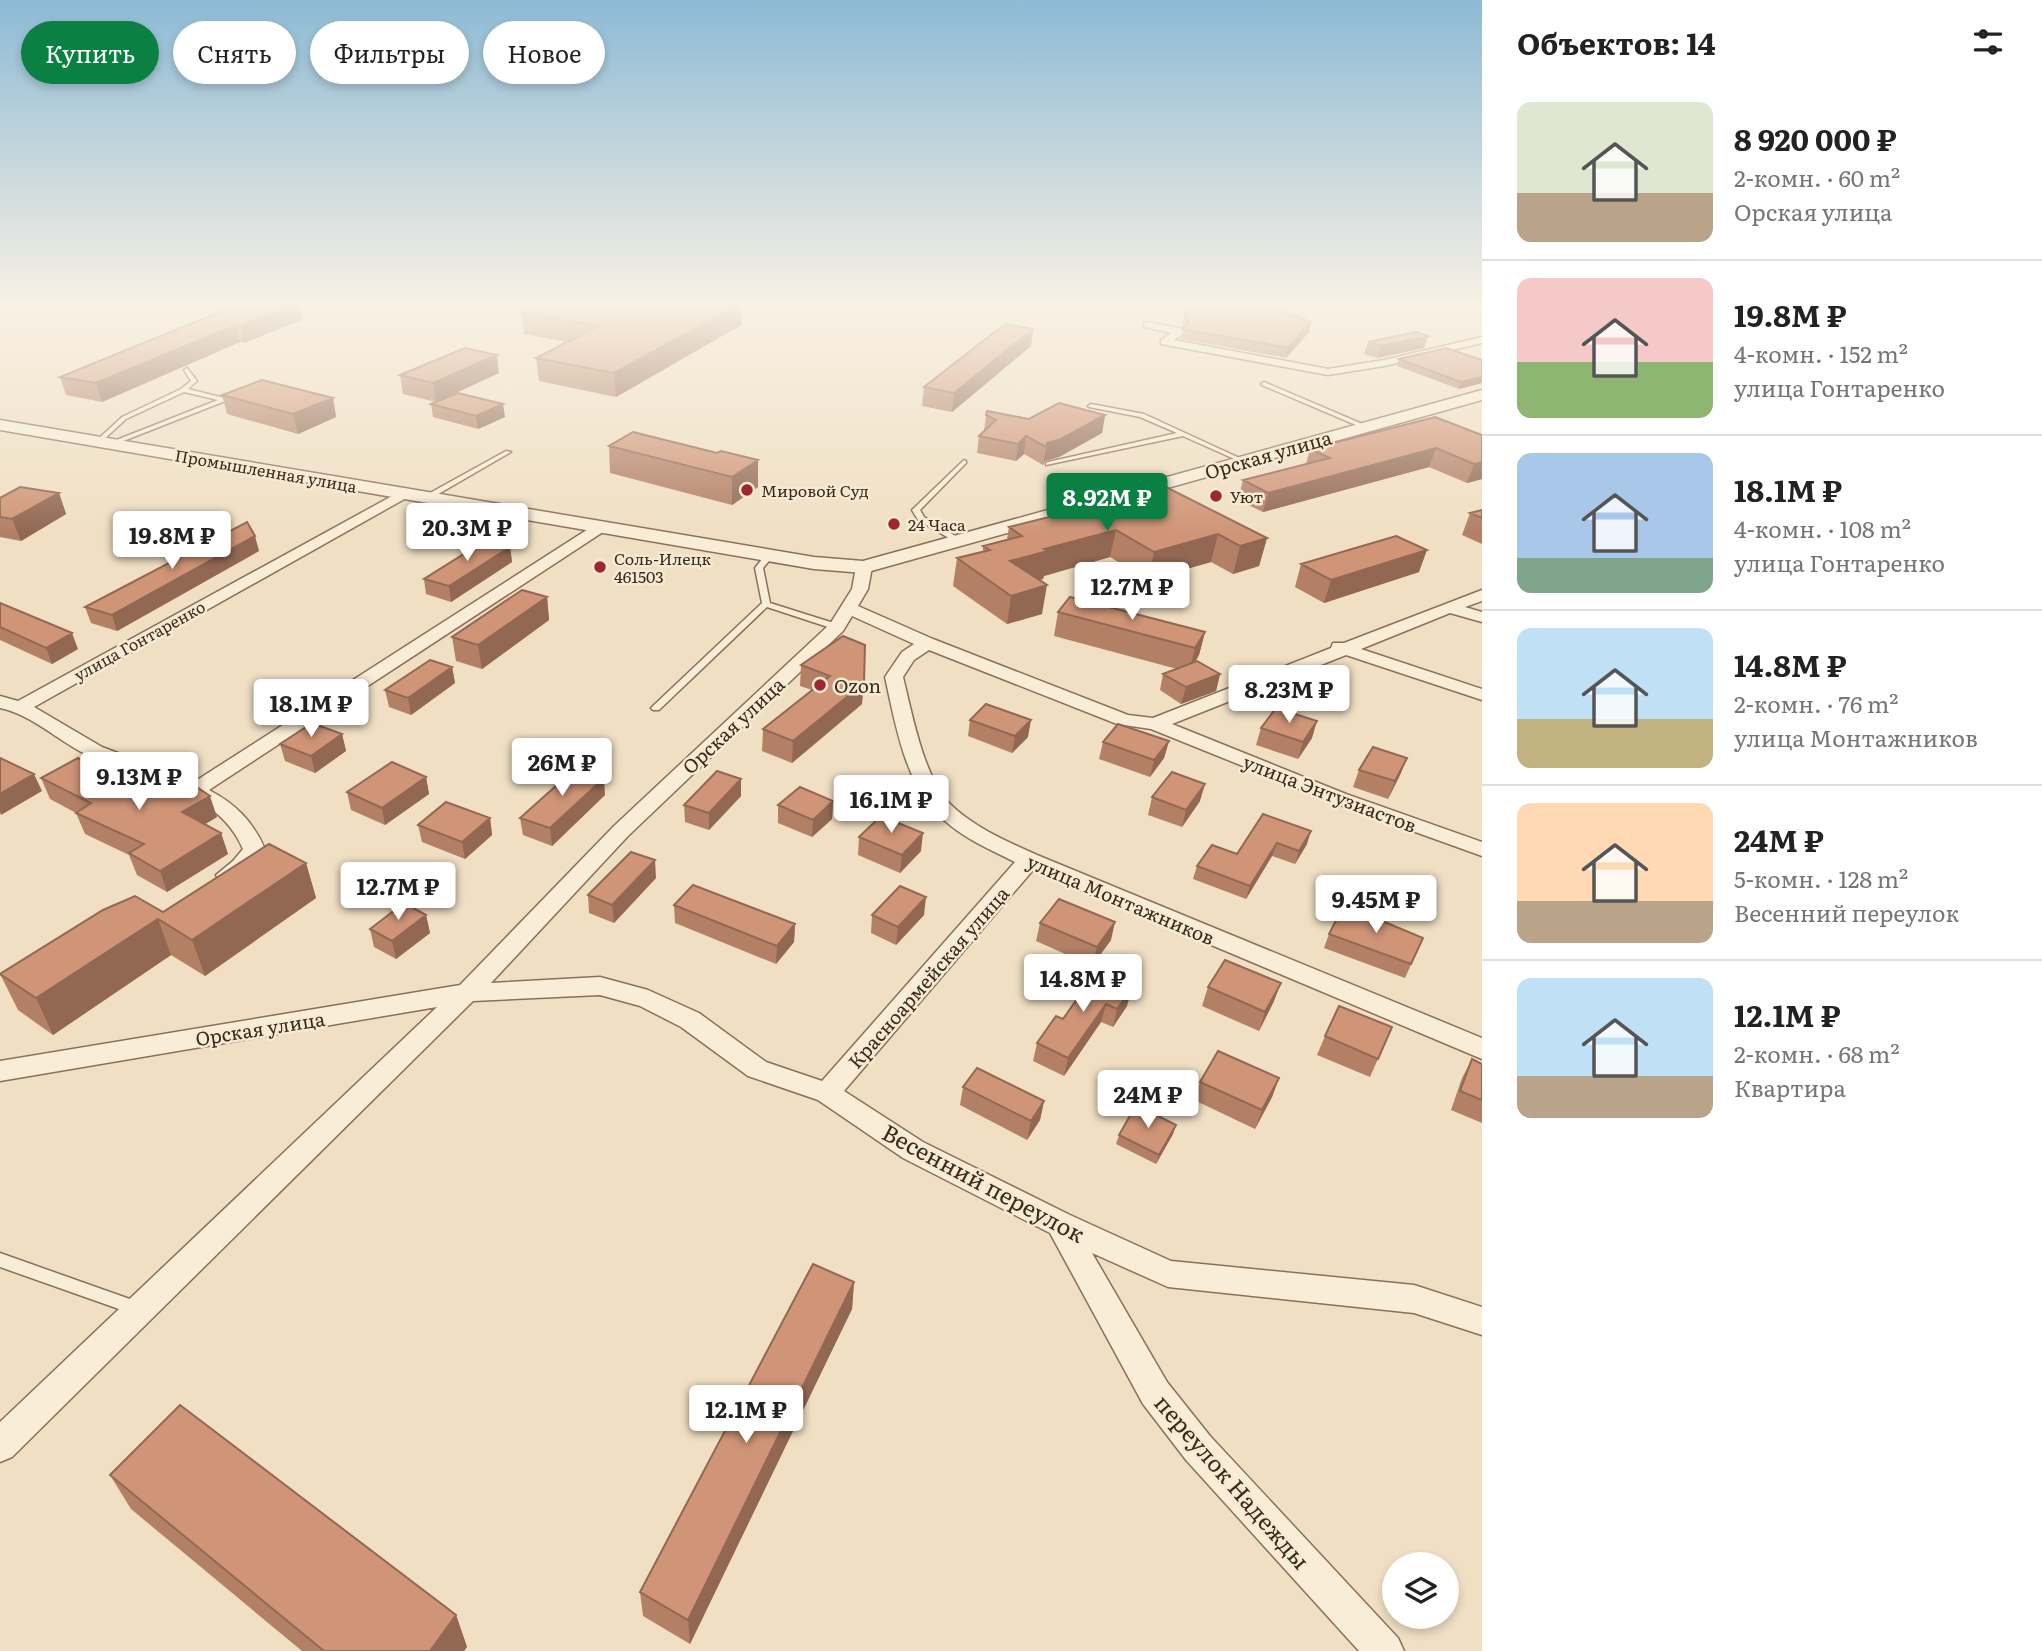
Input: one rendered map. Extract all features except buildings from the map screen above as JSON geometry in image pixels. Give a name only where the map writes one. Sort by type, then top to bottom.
[{"type":"street","name":"Орская улица","points":[[0,1071],[467,993],[621,831],[837,627],[860,589],[864,567],[1482,395]]},
{"type":"street","name":"Промышленная улица","points":[[0,425],[770,555],[864,567]]},
{"type":"street","name":"улица Гонтаренко","points":[[22,706],[404,494]]},
{"type":"street","points":[[196,790],[601,527]]},
{"type":"street","points":[[1147,723],[1214,702],[1336,646],[1482,595]]},
{"type":"street","points":[[1448,608],[1482,617]]},
{"type":"street","name":"улица Энтузиастов","points":[[850,609],[927,643],[1124,720],[1147,723],[1339,798],[1482,849]]},
{"type":"street","name":"улица Монтажников","points":[[927,643],[908,656],[894,677],[924,778],[933,796],[960,823],[979,836],[1030,860],[1482,1049]]},
{"type":"street","points":[[1336,646],[1482,695]]},
{"type":"street","points":[[0,702],[22,706],[95,751],[196,790],[245,825],[252,836],[254,849],[241,866],[206,887]]},
{"type":"street","name":"Красноармейская улица","points":[[827,1093],[1030,860]]},
{"type":"street","name":"Весенний переулок","points":[[467,993],[600,986],[648,999],[690,1020],[757,1069],[827,1093],[913,1150],[1060,1224],[1168,1274],[1414,1299],[1482,1321]]},
{"type":"street","points":[[0,1445],[467,993]]},
{"type":"street","name":"переулок Надежды","points":[[1060,1224],[1155,1393],[1198,1448],[1385,1651]]},
{"type":"lane","points":[[104,443],[124,418],[183,390],[194,382],[192,379]]},
{"type":"lane","points":[[1264,384],[1365,427]]},
{"type":"lane","points":[[183,390],[225,400]]},
{"type":"lane","points":[[104,443],[246,392]]},
{"type":"lane","points":[[1091,406],[1142,415],[1243,461]]},
{"type":"lane","points":[[1048,464],[1183,434]]},
{"type":"lane","points":[[425,498],[508,452]]},
{"type":"lane","points":[[959,542],[921,518],[916,510],[964,462]]},
{"type":"lane","points":[[766,604],[758,568],[770,555]]},
{"type":"lane","points":[[766,604],[837,627]]},
{"type":"lane","points":[[656,708],[766,604]]},
{"type":"lane","points":[[0,1260],[141,1309]]},
{"type":"place","name":"Мировой Суд","points":[[747,490]]},
{"type":"place","name":"Уют","points":[[1216,496]]},
{"type":"place","name":"24 Часа","points":[[894,524]]},
{"type":"place","name":"Соль-Илецк 461503","points":[[600,567]]},
{"type":"place","name":"Ozon","points":[[820,685]]}]
